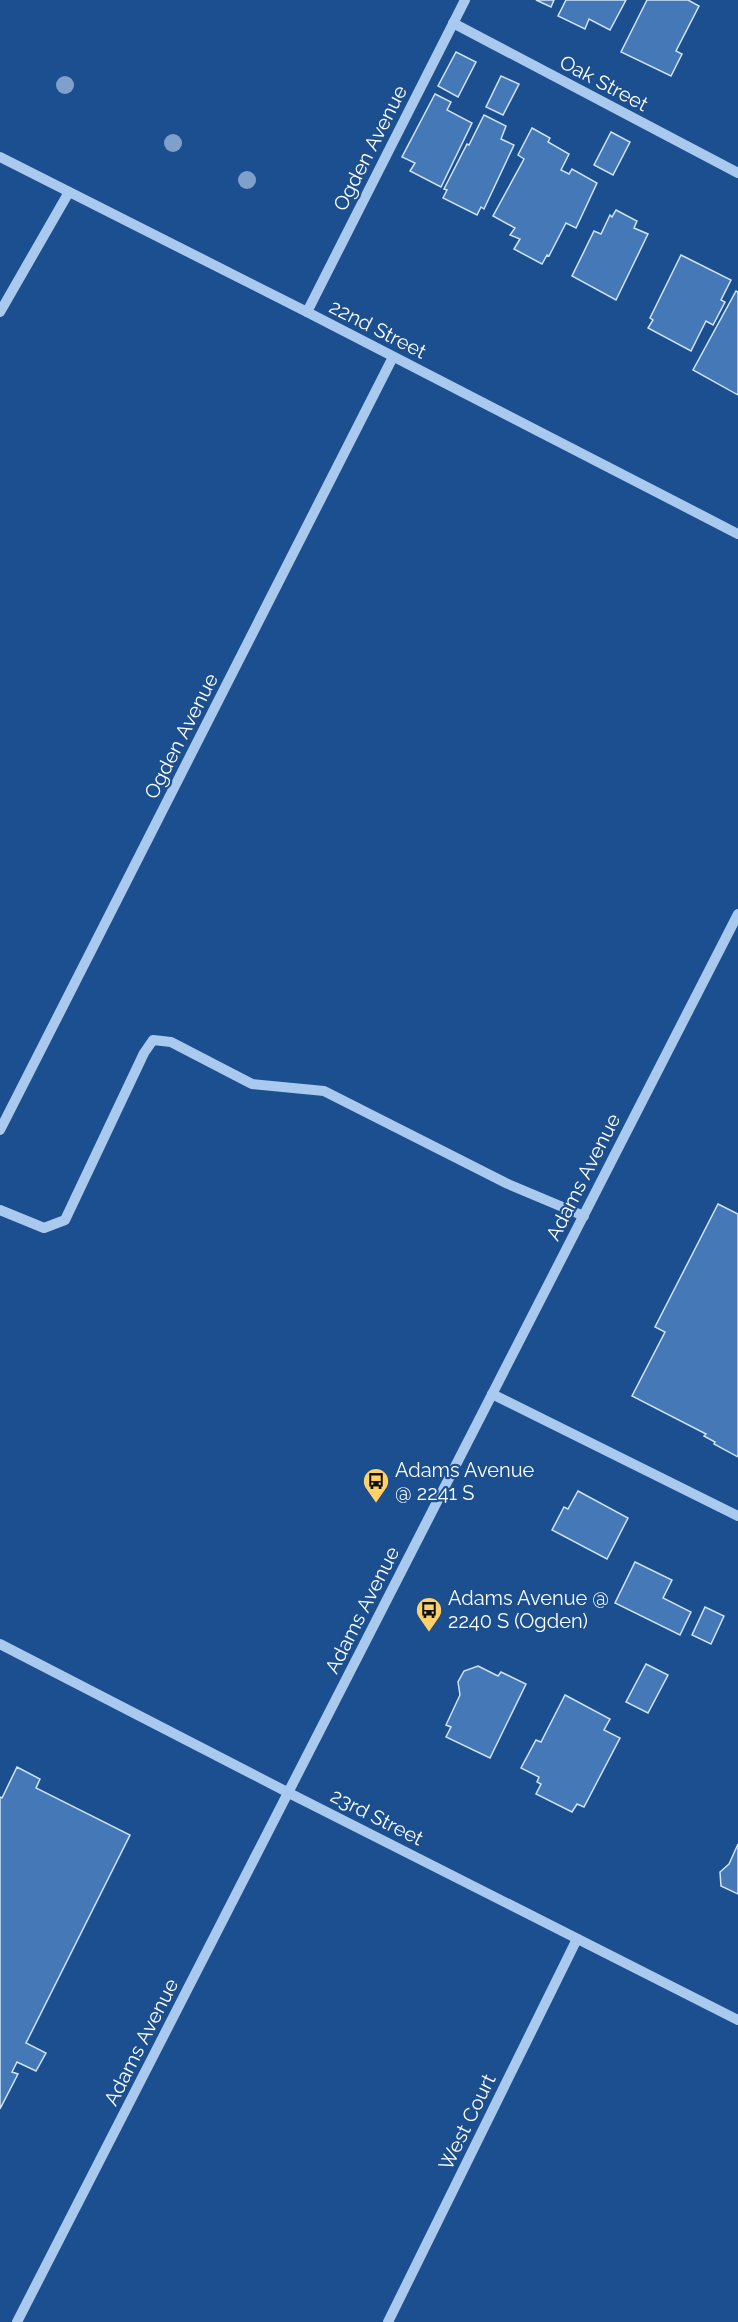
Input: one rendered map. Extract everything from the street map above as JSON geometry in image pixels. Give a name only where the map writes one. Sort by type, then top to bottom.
[{"type":"street","name":"Ogden Avenue","points":[[308,312],[465,0]]},
{"type":"street","name":"Oak Street","points":[[453,23],[738,173]]},
{"type":"street","name":"22nd Street","points":[[0,158],[308,312],[738,534]]},
{"type":"street","points":[[0,312],[69,192]]},
{"type":"street","name":"Ogden Avenue","points":[[0,1130],[393,357]]},
{"type":"street","name":"Adams Avenue","points":[[17,2322],[738,914]]},
{"type":"street","points":[[0,1210],[44,1228],[65,1220],[144,1053],[153,1040],[171,1042],[252,1084],[324,1090],[508,1184],[584,1216]]},
{"type":"street","points":[[492,1394],[738,1516]]},
{"type":"street","name":"23rd Street","points":[[0,1644],[738,2020]]},
{"type":"street","name":"West Court","points":[[388,2322],[578,1939]]},
{"type":"building","points":[[536,0],[554,0],[551,7]]},
{"type":"building","points":[[566,0],[626,0],[610,30],[589,19],[585,29],[558,16]]},
{"type":"building","points":[[647,0],[688,0],[699,6],[676,51],[682,54],[671,76],[621,52]]},
{"type":"building","points":[[456,52],[476,62],[458,97],[438,86]]},
{"type":"building","points":[[501,76],[519,84],[503,115],[486,107]]},
{"type":"building","points":[[435,94],[451,102],[447,110],[472,123],[441,187],[410,171],[415,163],[402,157]]},
{"type":"building","points":[[484,115],[506,126],[501,139],[514,145],[484,209],[481,207],[477,215],[443,198],[447,190],[444,189]]},
{"type":"building","points":[[532,128],[550,138],[548,142],[569,154],[561,170],[569,174],[572,169],[597,183],[576,228],[566,223],[549,256],[547,255],[542,264],[514,249],[520,239],[510,235],[515,228],[493,216],[524,159],[518,155]]},
{"type":"building","points":[[611,132],[630,142],[613,175],[594,165]]},
{"type":"building","points":[[616,210],[637,221],[634,228],[648,234],[616,300],[572,276],[594,231],[601,234],[610,215],[612,217]]},
{"type":"building","points":[[681,255],[731,280],[721,300],[725,302],[713,325],[706,321],[691,351],[648,328],[653,320],[650,318]]},
{"type":"building","points":[[736,291],[738,292],[738,395],[693,370]]},
{"type":"building","points":[[718,1204],[738,1214],[738,1457],[714,1444],[715,1442],[704,1436],[706,1434],[632,1396],[665,1332],[655,1327]]},
{"type":"building","points":[[578,1491],[628,1518],[607,1559],[552,1530],[564,1507],[568,1509]]},
{"type":"building","points":[[635,1562],[672,1580],[663,1598],[691,1612],[680,1635],[615,1603]]},
{"type":"building","points":[[705,1607],[724,1616],[711,1644],[692,1635]]},
{"type":"building","points":[[646,1664],[668,1675],[648,1713],[626,1702]]},
{"type":"building","points":[[478,1666],[498,1676],[501,1672],[526,1684],[490,1758],[446,1737],[451,1727],[446,1725],[460,1695],[458,1682],[464,1671]]},
{"type":"building","points":[[565,1695],[610,1719],[604,1730],[620,1738],[584,1807],[577,1804],[572,1812],[536,1794],[541,1784],[537,1782],[539,1777],[521,1768],[536,1740],[541,1742]]},
{"type":"building","points":[[17,1767],[40,1779],[36,1788],[130,1835],[26,2043],[46,2053],[36,2071],[17,2062],[12,2072],[18,2074],[0,2109],[0,1797],[2,1798]]},
{"type":"building","points":[[738,1844],[738,1894],[721,1886],[720,1872],[729,1864]]},
{"type":"place","name":"Adams Avenue @ 2241 S","points":[[376,1504]]},
{"type":"place","name":"Adams Avenue @ 2240 S (Ogden)","points":[[429,1633]]}]
